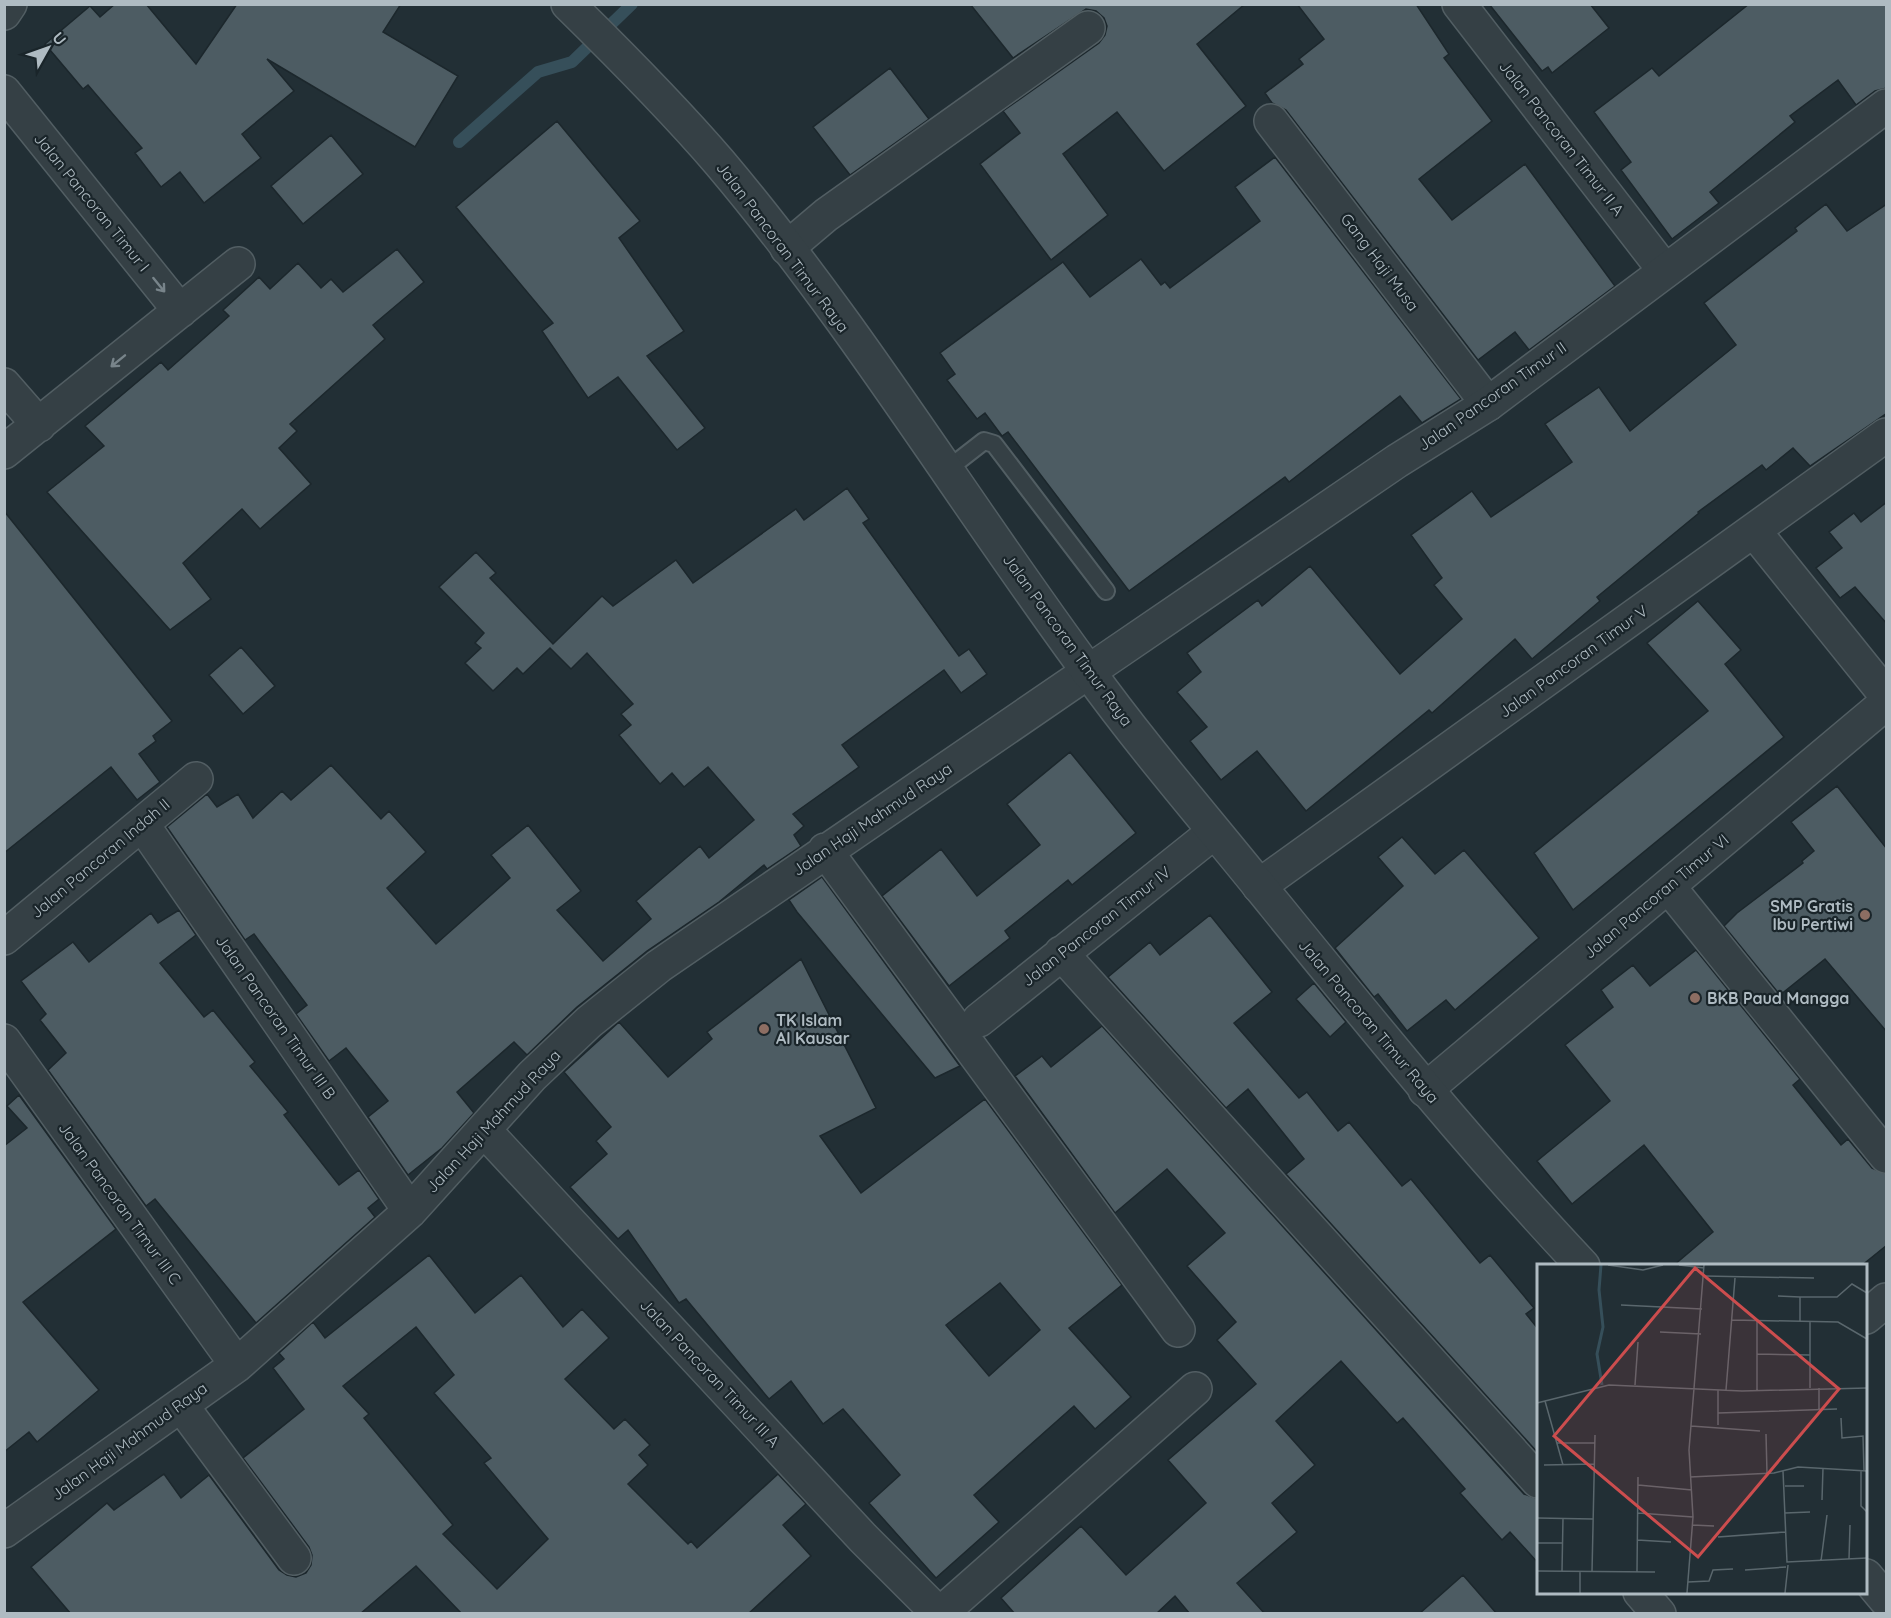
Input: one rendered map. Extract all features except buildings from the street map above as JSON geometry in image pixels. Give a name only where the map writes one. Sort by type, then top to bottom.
[{"type":"street","points":[[4,13],[10,4]]},
{"type":"street","name":"Jalan Pancoran Timur Raya","points":[[568,4],[645,80],[721,165],[787,248],[948,469],[1088,672],[1214,832],[1425,1090],[1581,1264]]},
{"type":"street","name":"Jalan Pancoran Timur II A","points":[[1459,4],[1665,271]]},
{"type":"street","points":[[787,248],[826,215],[1088,28]]},
{"type":"street","name":"Jalan Pancoran Timur I","points":[[4,92],[180,311]]},
{"type":"street","name":"Jalan Pancoran Timur II","points":[[1088,672],[1397,461],[1488,404],[1887,105]]},
{"type":"street","name":"Gang Haji Musa","points":[[1271,121],[1488,404]]},
{"type":"street","points":[[4,452],[238,264]]},
{"type":"street","points":[[4,385],[39,425]]},
{"type":"street","name":"Jalan Pancoran Timur V","points":[[1259,886],[1887,435]]},
{"type":"street","points":[[1754,531],[1887,695]]},
{"type":"street","name":"Jalan Haji Mahmud Raya","points":[[4,1531],[237,1365],[410,1211],[532,1076],[589,1022],[659,966],[825,850],[1088,672]]},
{"type":"street","name":"Jalan Pancoran Timur VI","points":[[1425,1090],[1887,703]]},
{"type":"street","name":"Jalan Pancoran Indah II","points":[[4,938],[196,779]]},
{"type":"street","name":"Jalan Pancoran Timur III B","points":[[142,824],[410,1211]]},
{"type":"street","name":"Jalan Pancoran Timur IV","points":[[979,1020],[1214,832]]},
{"type":"street","points":[[825,850],[1179,1330]]},
{"type":"street","points":[[1668,886],[1887,1156]]},
{"type":"street","points":[[1061,953],[1537,1479]]},
{"type":"street","name":"Jalan Pancoran Timur III C","points":[[4,1041],[237,1365]]},
{"type":"street","name":"Jalan Pancoran Timur III A","points":[[484,1130],[863,1538],[939,1614]]},
{"type":"street","points":[[1867,1316],[1887,1300]]},
{"type":"street","points":[[939,1614],[1195,1389]]},
{"type":"street","points":[[181,1405],[294,1558]]},
{"type":"street","points":[[1867,1577],[1887,1600]]},
{"type":"lane","points":[[948,469],[984,441],[994,444],[1106,591]]},
{"type":"waterway","points":[[459,142],[538,72],[572,62],[632,4]]},
{"type":"place","name":"SMP Gratis Ibu Pertiwi","points":[[1865,915]]},
{"type":"place","name":"BKB Paud Mangga","points":[[1695,998]]},
{"type":"place","name":"TK Islam Al Kausar","points":[[764,1029]]}]
